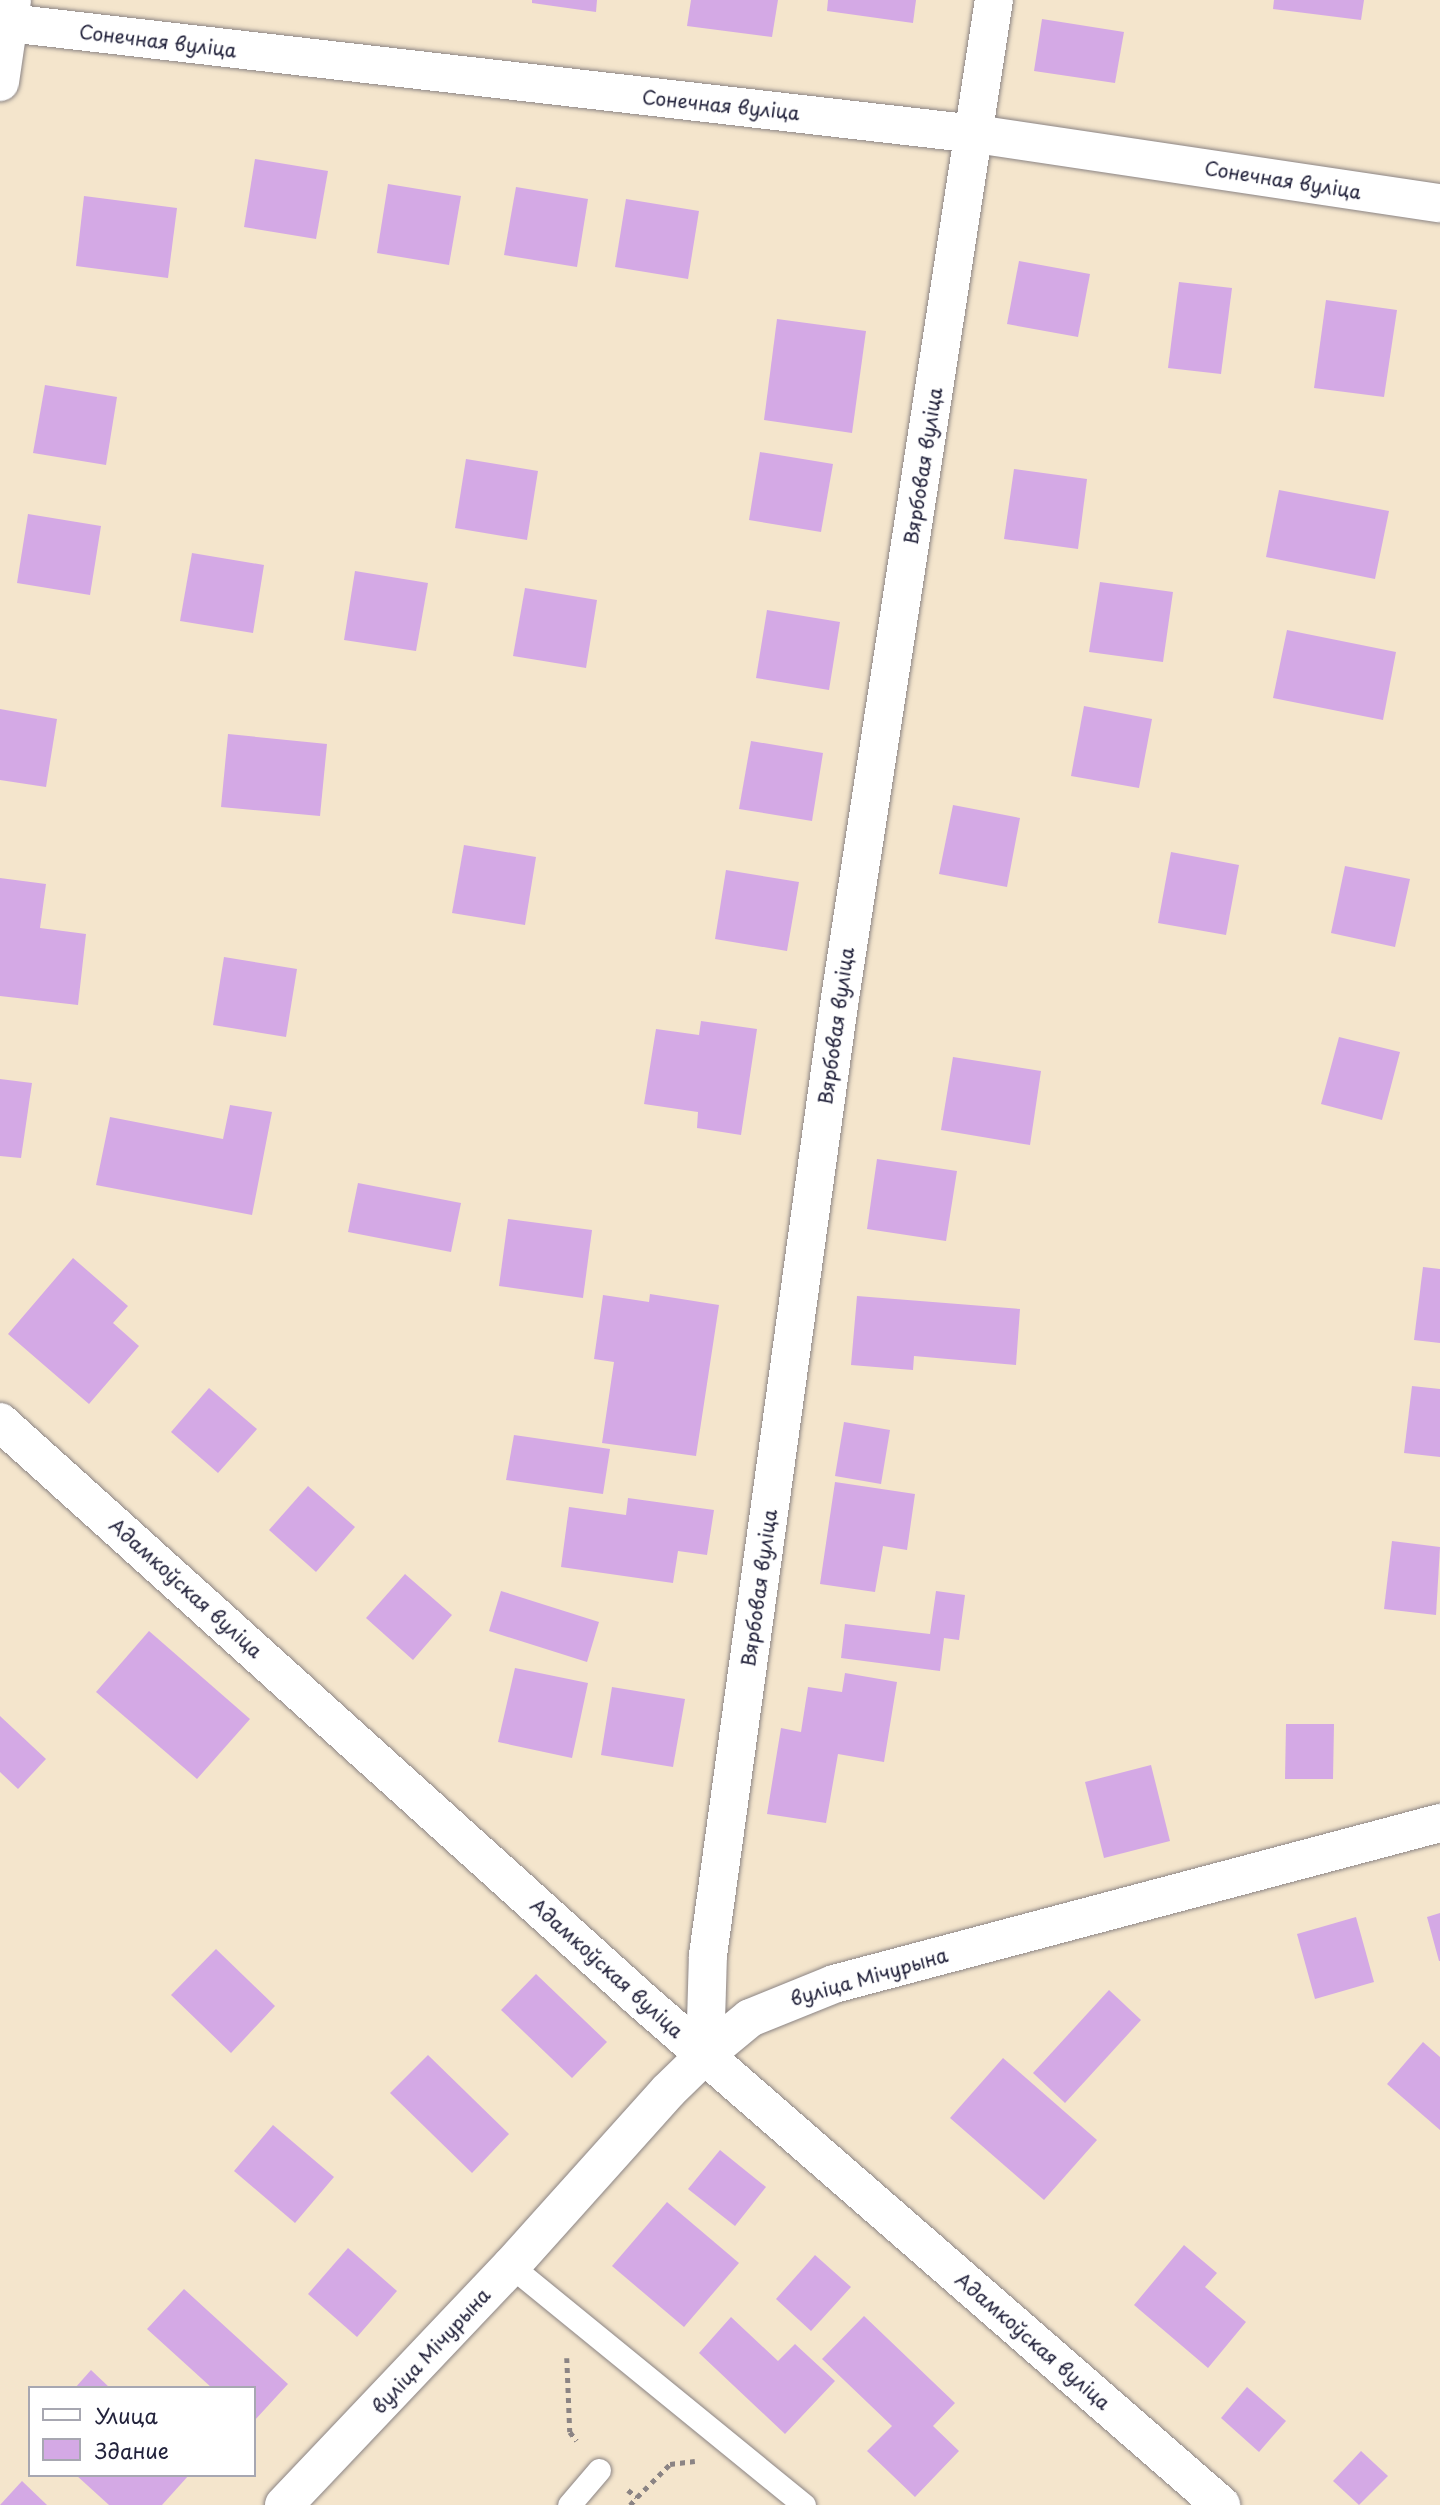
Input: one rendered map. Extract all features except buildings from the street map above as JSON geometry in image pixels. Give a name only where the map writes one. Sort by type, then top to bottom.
[{"type":"street","name":"Вярбовая вуліца","points":[[705,2055],[708,1955],[840,998],[976,134],[994,0]]},
{"type":"street","name":"Сонечная вуліца","points":[[7,15],[976,134],[1440,204]]},
{"type":"street","points":[[0,82],[7,15]]},
{"type":"street","name":"Адамкоўская вуліца","points":[[0,1422],[705,2055],[1221,2505]]},
{"type":"street","name":"вуліца Мічурына","points":[[284,2505],[510,2266],[668,2091],[705,2055],[750,2018],[834,1984],[1440,1824]]},
{"type":"lane","points":[[510,2266],[804,2505]]},
{"type":"lane","points":[[569,2505],[599,2470]]},
{"type":"path","points":[[564,2311],[570,2432],[599,2470],[637,2497]]},
{"type":"path","points":[[630,2505],[670,2464],[709,2460]]}]
